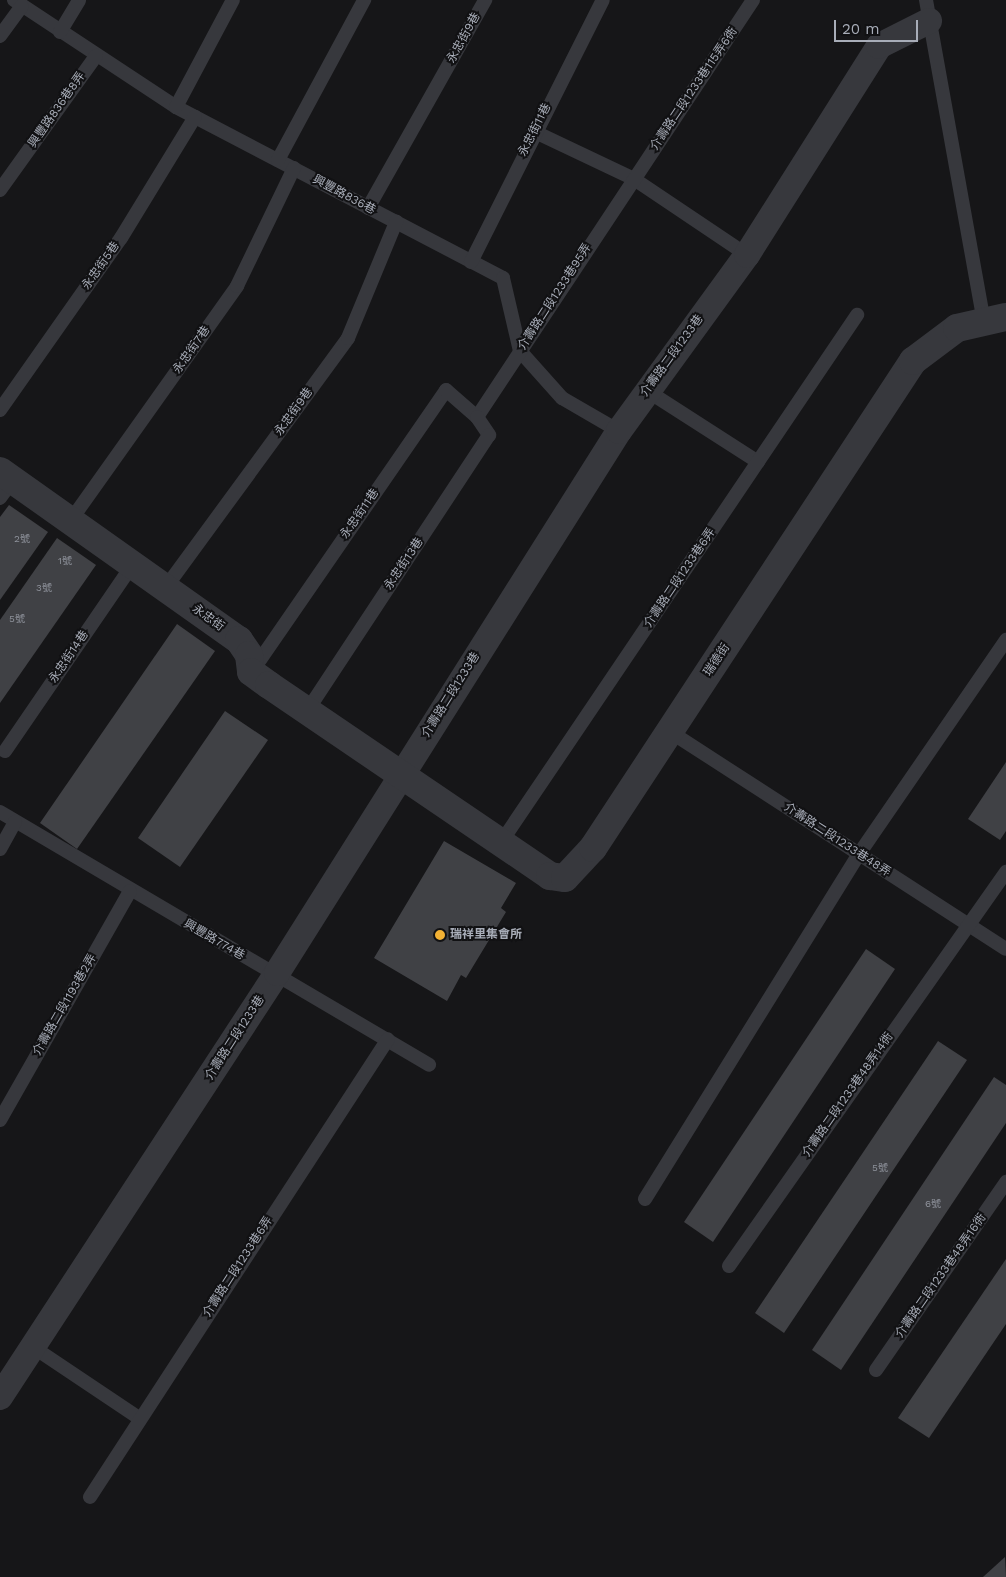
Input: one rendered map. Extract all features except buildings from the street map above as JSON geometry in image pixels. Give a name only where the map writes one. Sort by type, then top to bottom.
[{"type":"street","name":"介壽路二段1233巷","points":[[0,1396],[277,973],[618,431],[746,255],[879,46],[927,10]]},
{"type":"street","name":"瑞德街","points":[[401,774],[502,840],[550,876],[565,878],[593,848],[913,361],[957,328],[995,319]]},
{"type":"street","name":"永忠街","points":[[4,483],[71,520],[239,640],[249,655],[251,672]]},
{"type":"street","points":[[251,672],[401,774]]},
{"type":"lane","points":[[60,32],[80,0]]},
{"type":"lane","points":[[176,107],[234,0]]},
{"type":"lane","points":[[278,160],[364,0]]},
{"type":"lane","name":"永忠街9巷","points":[[368,208],[485,0]]},
{"type":"lane","name":"永忠街11巷","points":[[471,262],[533,131],[603,0]]},
{"type":"lane","name":"介壽路二段1233巷115弄6衖","points":[[634,178],[753,0]]},
{"type":"lane","points":[[0,36],[18,3]]},
{"type":"lane","name":"興豐路836巷","points":[[18,3],[176,107],[503,278],[520,351],[562,398],[618,431]]},
{"type":"lane","points":[[927,10],[995,319]]},
{"type":"lane","name":"興豐路836巷8弄","points":[[0,190],[96,56]]},
{"type":"lane","name":"永忠街5巷","points":[[0,410],[121,238],[195,117]]},
{"type":"lane","points":[[533,131],[634,178],[746,255]]},
{"type":"lane","name":"永忠街7巷","points":[[71,520],[237,286],[294,168]]},
{"type":"lane","name":"介壽路二段1233巷95弄","points":[[478,417],[634,178]]},
{"type":"lane","name":"永忠街9巷","points":[[166,587],[348,338],[396,222]]},
{"type":"lane","name":"介壽路二段1233巷6弄","points":[[502,840],[857,315]]},
{"type":"lane","name":"永忠街11巷","points":[[251,672],[446,390],[478,417]]},
{"type":"lane","points":[[646,390],[758,462]]},
{"type":"lane","name":"永忠街13巷","points":[[307,711],[489,435],[478,417]]},
{"type":"lane","name":"永忠街14巷","points":[[5,751],[133,564]]},
{"type":"lane","points":[[645,1198],[859,854],[1006,640]]},
{"type":"lane","name":"介壽路二段1233巷48弄","points":[[669,731],[1006,949]]},
{"type":"lane","name":"興豐路774巷","points":[[0,812],[237,955],[277,973],[430,1065]]},
{"type":"lane","points":[[0,849],[15,822]]},
{"type":"lane","name":"介壽路二段1233巷48弄14衖","points":[[728,1266],[1006,872]]},
{"type":"lane","name":"介壽路二段1193巷2弄","points":[[0,1120],[130,891]]},
{"type":"lane","name":"介壽路二段1233巷6弄","points":[[90,1496],[139,1418],[388,1039]]},
{"type":"lane","name":"介壽路二段1233巷48弄16衖","points":[[876,1370],[1006,1182]]},
{"type":"lane","points":[[33,1347],[139,1418]]},
{"type":"place","name":"瑞祥里集會所","points":[[440,935]]}]
